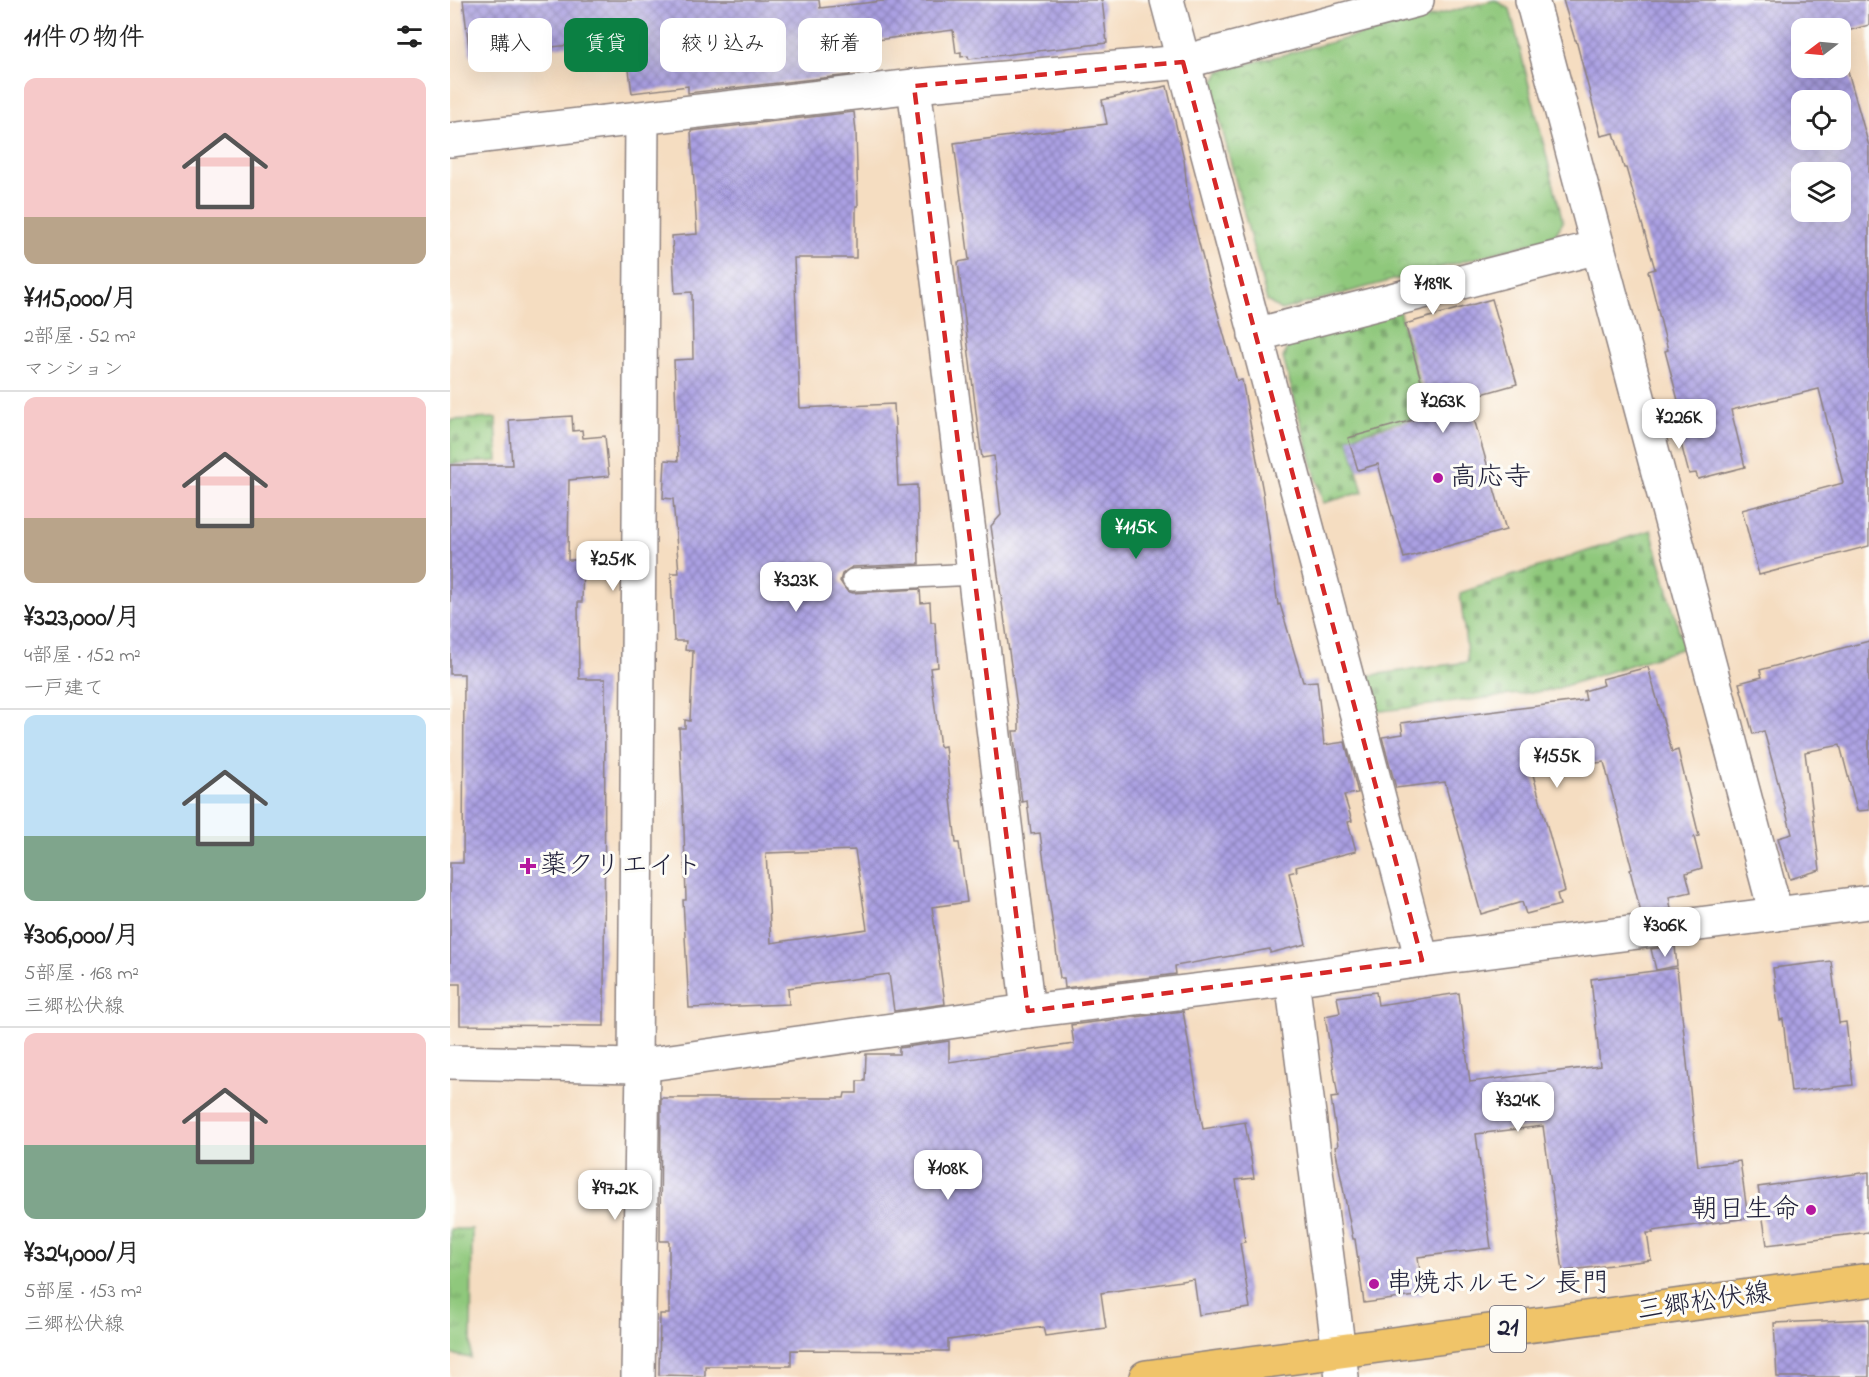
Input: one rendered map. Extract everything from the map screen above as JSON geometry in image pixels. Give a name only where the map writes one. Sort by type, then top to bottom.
[{"type":"main road","name":"三郷松伏線","points":[[1146,1377],[1341,1365],[1869,1280]]},
{"type":"street","points":[[1167,0],[1422,960]]},
{"type":"street","points":[[450,140],[914,86],[1183,62],[1417,0]]},
{"type":"street","points":[[1532,0],[1776,914]]},
{"type":"street","points":[[914,86],[1028,1011]]},
{"type":"street","points":[[638,1377],[642,119]]},
{"type":"street","points":[[1256,335],[1598,247]]},
{"type":"street","points":[[450,1062],[639,1066],[1028,1011],[1292,979],[1869,902]]},
{"type":"street","points":[[1292,979],[1341,1365]]},
{"type":"lane","points":[[853,580],[975,574]]},
{"type":"highlighted area","points":[[1183,62],[1422,960],[1028,1011],[914,86]]},
{"type":"green space","points":[[1495,0],[1510,9],[1563,222],[1554,237],[1281,310],[1267,301],[1211,86],[1220,71]]},
{"type":"green space","points":[[1398,307],[1428,414],[1348,437],[1363,492],[1323,503],[1283,358],[1291,337]]},
{"type":"green space","points":[[496,418],[498,461],[450,464],[450,420]]},
{"type":"green space","points":[[1651,530],[1684,648],[1552,690],[1374,712],[1365,676],[1468,662],[1460,593]]},
{"type":"green space","points":[[450,1229],[472,1229],[471,1358],[450,1354]]},
{"type":"building","points":[[463,0],[819,0],[820,8],[892,0],[1102,0],[1107,43],[969,59],[968,56],[961,57],[961,52],[956,53],[953,30],[882,39],[882,18],[798,18],[798,72],[850,72],[850,75],[688,93],[688,86],[632,93],[629,72],[648,72],[648,18],[564,18],[564,46],[552,47],[552,18],[468,18],[468,40]]},
{"type":"building","points":[[1563,0],[1869,0],[1869,25],[1851,30],[1851,18],[1791,18],[1791,78],[1850,78],[1869,146],[1869,546],[1759,575],[1742,510],[1843,483],[1819,389],[1731,410],[1745,467],[1698,479],[1696,473],[1689,474],[1671,406],[1679,404],[1648,271],[1655,269],[1614,133],[1601,136]]},
{"type":"building","points":[[1167,86],[1184,159],[1188,199],[1207,275],[1237,381],[1242,380],[1263,492],[1278,605],[1280,604],[1303,682],[1317,681],[1324,745],[1345,742],[1358,793],[1344,795],[1352,821],[1348,822],[1356,851],[1296,867],[1297,871],[1289,873],[1306,944],[1270,953],[1270,949],[1175,966],[1176,974],[1065,988],[1064,978],[1060,978],[1040,833],[1031,834],[1027,801],[1022,802],[1013,731],[1019,731],[1019,721],[991,526],[1001,515],[994,456],[982,458],[978,429],[958,262],[969,260],[954,143],[1107,124],[1102,100]]},
{"type":"building","points":[[854,112],[858,206],[856,206],[856,258],[794,258],[800,408],[894,404],[898,486],[917,485],[919,564],[852,567],[842,574],[840,581],[847,591],[853,593],[920,589],[921,603],[930,602],[931,622],[935,622],[938,667],[930,668],[940,747],[945,746],[956,843],[959,843],[967,902],[932,907],[945,1004],[894,1011],[889,974],[788,988],[789,1004],[689,1008],[683,900],[686,900],[679,728],[685,728],[685,720],[690,721],[693,651],[685,650],[686,641],[674,641],[671,573],[679,573],[673,499],[663,498],[665,460],[678,461],[674,360],[693,359],[692,292],[675,293],[672,236],[697,234],[691,131]],"holes":[[[855,850],[867,929],[771,943],[766,853]]]},
{"type":"building","points":[[1492,299],[1517,384],[1468,398],[1506,530],[1404,558],[1378,464],[1358,470],[1348,438],[1431,415],[1405,324]]},
{"type":"building","points":[[572,416],[573,431],[582,430],[583,438],[605,436],[609,476],[569,480],[568,560],[583,560],[582,602],[578,602],[579,679],[605,679],[604,1026],[460,1025],[460,984],[450,984],[450,863],[463,863],[464,674],[450,674],[450,465],[512,465],[509,420]]},
{"type":"building","points":[[1869,641],[1869,810],[1857,811],[1840,745],[1805,752],[1820,870],[1790,879],[1778,838],[1792,834],[1764,731],[1753,734],[1739,683],[1762,677],[1760,670]]},
{"type":"building","points":[[1648,667],[1672,752],[1678,750],[1699,836],[1694,837],[1702,868],[1686,873],[1691,892],[1669,897],[1671,909],[1641,913],[1604,762],[1532,771],[1565,891],[1557,894],[1560,905],[1526,914],[1522,902],[1481,914],[1445,782],[1396,788],[1382,737],[1403,734],[1401,723],[1586,700],[1584,691],[1604,685],[1602,679]]},
{"type":"building","points":[[1675,946],[1677,966],[1656,970],[1651,949]]},
{"type":"building","points":[[1831,961],[1839,1023],[1846,1022],[1853,1085],[1791,1092],[1783,1019],[1780,1020],[1773,968]]},
{"type":"building","points":[[1677,968],[1698,1166],[1740,1161],[1748,1218],[1652,1231],[1653,1233],[1647,1233],[1651,1260],[1563,1271],[1543,1126],[1476,1134],[1491,1248],[1418,1257],[1423,1295],[1364,1303],[1355,1239],[1353,1239],[1335,1147],[1338,1146],[1331,1098],[1338,1097],[1325,1016],[1340,1013],[1337,997],[1376,992],[1378,1005],[1459,993],[1470,1082],[1600,1066],[1591,979]]},
{"type":"building","points":[[1183,1011],[1203,1129],[1245,1122],[1254,1178],[1236,1180],[1245,1242],[1240,1243],[1250,1308],[1199,1315],[1194,1279],[1101,1293],[1106,1328],[1045,1336],[1043,1327],[948,1340],[948,1351],[791,1350],[791,1366],[705,1366],[705,1376],[659,1375],[660,1314],[669,1314],[669,1241],[660,1241],[661,1098],[844,1098],[845,1093],[857,1093],[857,1081],[865,1081],[866,1054],[899,1054],[899,1048],[949,1041],[949,1062],[1074,1044],[1071,1025]]},
{"type":"building","points":[[1869,1172],[1869,1232],[1767,1245],[1758,1187]]},
{"type":"building","points":[[1869,1319],[1869,1377],[1777,1377],[1774,1323]]},
{"type":"place","name":"高応寺","points":[[1438,478]]},
{"type":"place","name":"薬クリエイト","points":[[528,866]]},
{"type":"place","name":"朝日生命","points":[[1811,1210]]},
{"type":"place","name":"串焼ホルモン 長門","points":[[1374,1284]]}]
